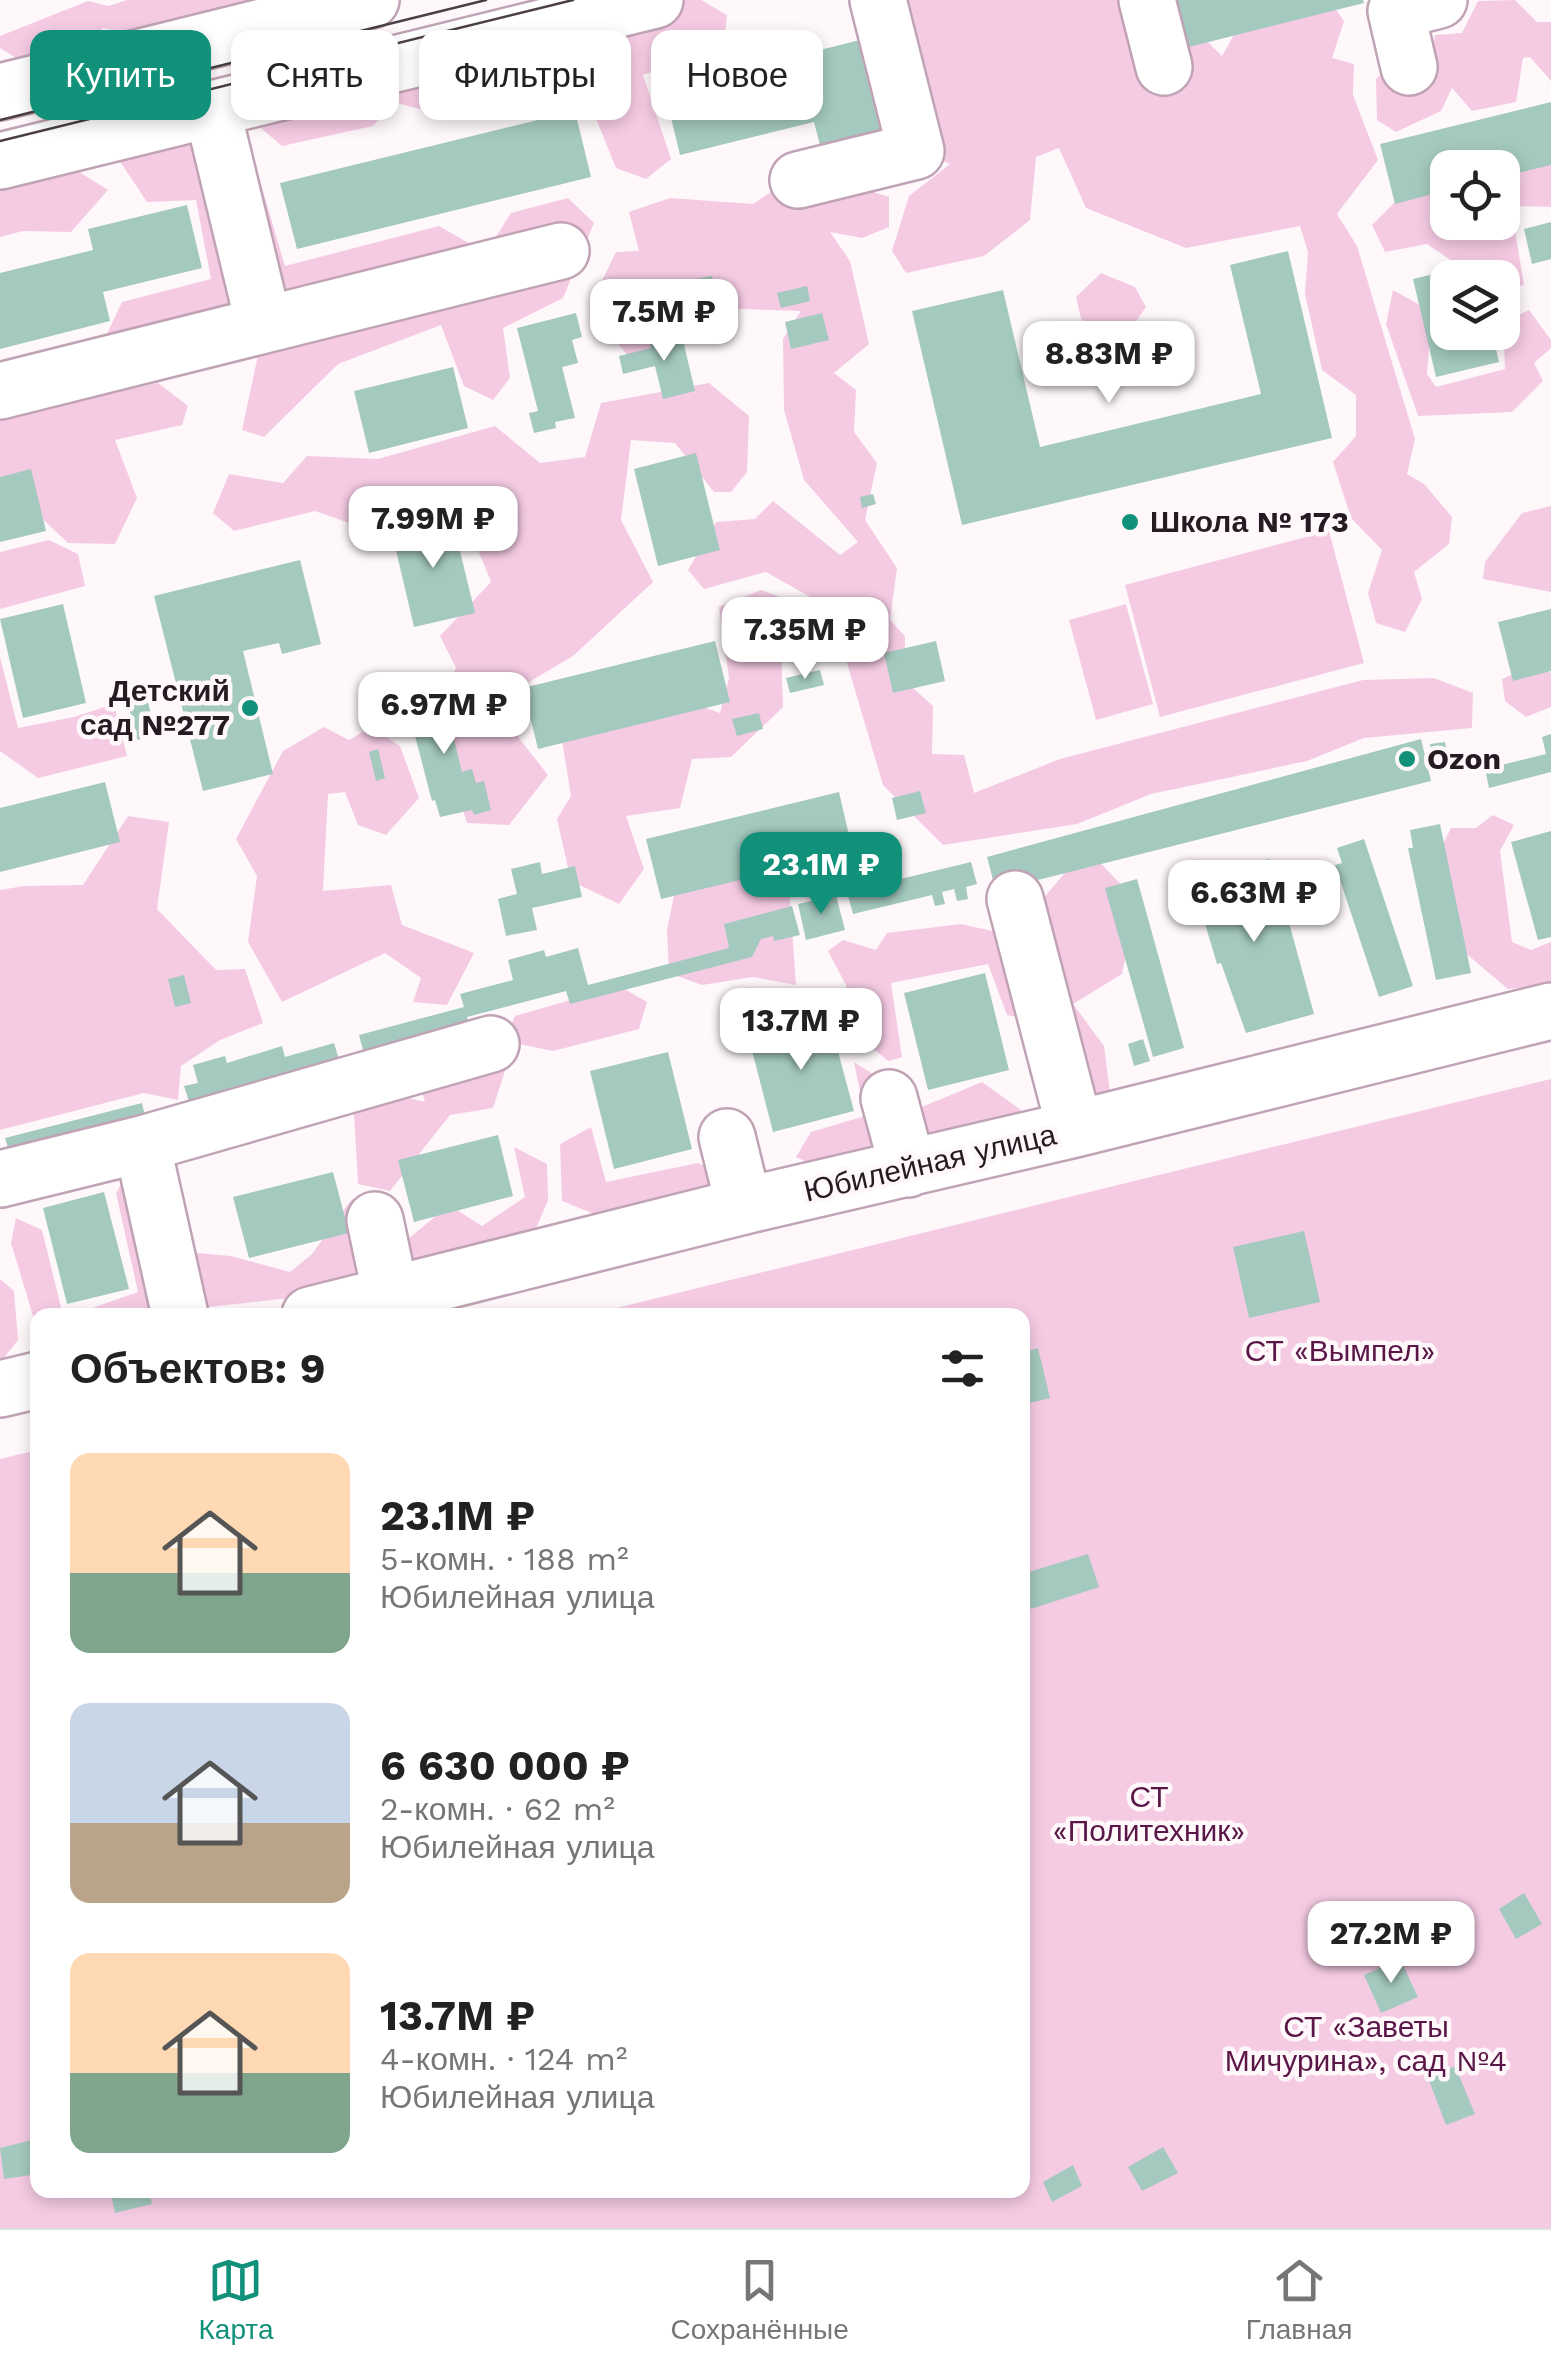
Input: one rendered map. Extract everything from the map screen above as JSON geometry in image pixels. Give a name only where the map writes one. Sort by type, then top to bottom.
[{"type":"street","points":[[0,92],[251,14],[371,0]]},
{"type":"street","points":[[0,161],[655,0]]},
{"type":"street","points":[[798,180],[916,152],[878,0]]},
{"type":"street","points":[[1147,0],[1164,67]]},
{"type":"street","points":[[1409,67],[1396,12],[1424,2]]},
{"type":"street","points":[[212,109],[264,326]]},
{"type":"street","points":[[0,392],[561,251]]},
{"type":"street","points":[[1015,899],[1075,1129]]},
{"type":"street","name":"Юбилейная улица","points":[[340,1308],[1551,1011]]},
{"type":"street","points":[[0,1179],[142,1144],[491,1044]]},
{"type":"street","points":[[889,1098],[908,1170]]},
{"type":"street","points":[[727,1137],[744,1206]]},
{"type":"street","points":[[142,1144],[178,1308]]},
{"type":"street","points":[[376,1220],[391,1296]]},
{"type":"street","points":[[0,1388],[30,1382]]},
{"type":"green space","points":[[127,0],[282,0],[258,18],[227,5],[152,30],[30,30],[30,60],[23,62],[0,48],[0,36],[88,1],[109,6]]},
{"type":"green space","points":[[670,0],[701,0],[727,15],[726,30],[651,30],[651,72],[643,75],[651,99],[651,120],[658,120],[671,159],[646,179],[616,168],[597,120],[631,120],[631,30],[611,30],[615,20]]},
{"type":"green space","points":[[888,0],[1165,0],[1222,56],[1235,33],[1334,7],[1344,21],[1332,58],[1354,64],[1353,95],[1378,160],[1337,214],[1357,246],[1415,439],[1407,474],[1424,484],[1452,517],[1449,544],[1414,572],[1422,599],[1405,632],[1376,623],[1368,593],[1382,550],[1351,518],[1333,462],[1356,436],[1356,395],[1322,370],[1305,294],[1308,252],[1300,226],[1186,248],[1086,208],[1059,148],[1036,157],[1030,220],[984,256],[906,273],[892,251],[909,196],[950,164],[898,141]]},
{"type":"green space","points":[[1515,0],[1537,22],[1551,22],[1551,81],[1530,57],[1523,58],[1516,102],[1472,111],[1452,88],[1441,111],[1396,132],[1377,120],[1376,79],[1397,60],[1429,62],[1435,35],[1462,33],[1478,1]]},
{"type":"green space","points":[[419,79],[419,109],[399,104],[399,85]]},
{"type":"green space","points":[[271,120],[378,120],[373,126],[282,146],[256,124]]},
{"type":"green space","points":[[169,121],[255,164],[285,266],[439,226],[486,253],[511,213],[568,198],[594,223],[563,298],[503,328],[510,378],[493,400],[464,386],[441,325],[338,364],[264,437],[242,430],[258,355],[236,342],[84,353],[106,336],[122,302],[211,279],[196,200],[147,202],[115,154]]},
{"type":"green space","points":[[54,156],[108,190],[71,232],[23,231],[0,237],[0,170]]},
{"type":"green space","points":[[1551,162],[1551,207],[1520,206],[1520,166]]},
{"type":"green space","points":[[804,170],[889,197],[889,227],[862,238],[830,232],[850,261],[869,344],[834,373],[856,390],[854,432],[877,463],[865,520],[897,568],[890,620],[905,636],[904,680],[933,706],[932,754],[964,755],[974,793],[1060,759],[1363,680],[1434,678],[1473,693],[1472,728],[1364,738],[1307,761],[1151,794],[1077,824],[943,845],[883,785],[847,663],[851,620],[766,572],[704,589],[688,570],[716,522],[755,519],[773,501],[840,555],[858,542],[804,480],[784,410],[783,339],[801,311],[687,307],[664,350],[633,362],[613,337],[618,307],[600,285],[616,252],[639,251],[629,212],[670,198],[753,204]]},
{"type":"green space","points":[[1413,184],[1430,188],[1430,240],[1517,240],[1520,260],[1451,260],[1427,244],[1385,252],[1372,225]]},
{"type":"green space","points":[[1101,273],[1135,287],[1146,307],[1129,331],[1102,335],[1081,319],[1076,297]]},
{"type":"green space","points":[[1393,290],[1430,311],[1427,374],[1436,387],[1505,369],[1504,350],[1520,350],[1520,314],[1529,310],[1551,340],[1551,348],[1534,363],[1543,381],[1512,412],[1418,416],[1386,324]]},
{"type":"green space","points":[[0,373],[68,402],[158,383],[188,406],[182,425],[115,440],[137,498],[115,544],[68,543],[0,479]]},
{"type":"green space","points":[[709,383],[749,416],[747,472],[731,492],[714,492],[675,443],[631,440],[621,520],[653,582],[573,656],[492,704],[548,775],[509,825],[467,823],[435,716],[456,668],[440,636],[491,582],[459,503],[363,528],[315,511],[234,531],[213,513],[229,474],[283,483],[307,456],[378,459],[495,426],[540,463],[585,457],[601,403]]},
{"type":"green space","points":[[1551,506],[1551,592],[1483,579],[1485,562],[1522,513]]},
{"type":"green space","points":[[1329,531],[1364,663],[1160,717],[1125,585]]},
{"type":"green space","points":[[49,540],[78,554],[85,586],[0,609],[0,552]]},
{"type":"green space","points":[[761,590],[788,600],[781,647],[783,707],[731,757],[692,759],[680,808],[626,816],[644,869],[619,904],[571,881],[557,819],[571,796],[561,734],[678,698],[720,713],[729,678],[719,607]]},
{"type":"green space","points":[[1126,604],[1153,704],[1096,720],[1069,620]]},
{"type":"green space","points":[[0,657],[18,728],[114,704],[127,756],[38,778],[0,751]]},
{"type":"green space","points":[[1534,665],[1551,673],[1551,707],[1526,717],[1505,701],[1502,679]]},
{"type":"green space","points":[[324,727],[349,740],[371,727],[400,746],[419,798],[386,835],[358,825],[345,792],[328,794],[323,891],[391,885],[402,925],[474,953],[447,1005],[413,1002],[421,978],[385,953],[282,1002],[248,942],[257,876],[236,839],[283,751]]},
{"type":"green space","points":[[1493,815],[1514,825],[1500,851],[1512,942],[1531,950],[1551,942],[1551,984],[1508,989],[1457,946],[1436,858],[1451,828],[1476,828]]},
{"type":"green space","points":[[128,816],[169,822],[157,909],[216,970],[245,969],[263,1023],[220,1040],[181,1066],[178,1100],[144,1093],[0,1130],[0,890],[83,885]]},
{"type":"green space","points":[[1086,848],[1137,901],[1122,974],[1073,1004],[1104,1046],[1113,1116],[1090,1117],[1038,1021],[1007,1015],[988,964],[891,983],[902,1057],[888,1061],[848,1027],[846,985],[828,951],[843,940],[876,950],[887,933],[961,924],[1006,934],[1040,902]]},
{"type":"green space","points":[[742,862],[789,889],[796,985],[753,977],[702,985],[669,973],[667,930],[678,875]]},
{"type":"green space","points":[[619,986],[647,1002],[639,1029],[553,1051],[514,1043],[493,1108],[450,1115],[390,1191],[358,1184],[354,1114],[396,1095],[425,1102],[413,1063],[509,1030],[515,1016]]},
{"type":"green space","points":[[854,1062],[893,1087],[876,1147],[827,1171],[796,1157],[811,1132],[865,1116]]},
{"type":"green space","points":[[1551,1079],[1551,2228],[0,2228],[0,1459],[30,1452],[30,2198],[1030,2198],[1030,1308],[617,1308]]},
{"type":"green space","points":[[982,1082],[1021,1110],[999,1146],[915,1137],[912,1111]]},
{"type":"green space","points":[[591,1127],[606,1182],[698,1163],[720,1174],[709,1200],[614,1222],[562,1201],[560,1144]]},
{"type":"green space","points":[[514,1147],[547,1164],[548,1200],[532,1238],[480,1242],[446,1261],[411,1266],[402,1244],[449,1205],[482,1226],[525,1197]]},
{"type":"green space","points":[[134,1162],[162,1250],[231,1256],[290,1272],[312,1254],[352,1199],[386,1211],[353,1291],[199,1308],[92,1308],[138,1292],[116,1193]]},
{"type":"green space","points":[[16,1218],[42,1230],[61,1308],[31,1308],[11,1243]]},
{"type":"green space","points":[[0,1279],[14,1291],[18,1340],[0,1363]]},
{"type":"building","points":[[1159,0],[1363,0],[1364,3],[1173,51]]},
{"type":"building","points":[[864,39],[889,137],[822,153],[814,122],[680,155],[672,120],[823,120],[823,49]]},
{"type":"building","points":[[1551,102],[1551,165],[1520,173],[1520,150],[1430,150],[1430,195],[1395,204],[1380,144]]},
{"type":"building","points":[[538,120],[577,120],[591,177],[297,249],[280,183]]},
{"type":"building","points":[[187,205],[202,268],[103,292],[110,321],[0,349],[0,273],[93,250],[88,229]]},
{"type":"building","points":[[1551,222],[1551,259],[1532,264],[1524,229]]},
{"type":"building","points":[[1288,251],[1332,438],[962,525],[912,311],[1003,290],[1040,447],[1261,394],[1230,265]]},
{"type":"building","points":[[1430,275],[1430,350],[1496,350],[1499,362],[1436,377],[1413,279]]},
{"type":"building","points":[[712,276],[716,296],[676,303],[673,283]]},
{"type":"building","points":[[807,286],[810,301],[781,308],[777,293]]},
{"type":"building","points":[[671,298],[679,327],[662,331],[654,302]]},
{"type":"building","points":[[723,301],[727,319],[686,328],[682,310]]},
{"type":"building","points":[[651,302],[658,332],[640,337],[632,307]]},
{"type":"building","points":[[576,313],[582,337],[572,340],[578,363],[562,367],[575,418],[555,422],[556,428],[534,433],[529,413],[538,411],[517,328]]},
{"type":"building","points":[[822,313],[829,340],[791,349],[785,322]]},
{"type":"building","points":[[681,332],[695,391],[663,399],[655,366],[623,374],[619,356],[651,348],[649,340]]},
{"type":"building","points":[[453,367],[468,428],[369,453],[354,391]]},
{"type":"building","points":[[696,453],[720,550],[658,566],[634,469]]},
{"type":"building","points":[[31,469],[46,531],[0,542],[0,477]]},
{"type":"building","points":[[873,494],[876,504],[862,508],[860,497]]},
{"type":"building","points":[[451,514],[475,613],[414,627],[391,529]]},
{"type":"building","points":[[300,560],[321,644],[282,654],[279,643],[243,651],[273,774],[203,791],[154,596]]},
{"type":"building","points":[[63,604],[86,703],[23,718],[0,619]]},
{"type":"building","points":[[824,604],[828,616],[842,612],[850,642],[801,655],[790,613]]},
{"type":"building","points":[[1551,609],[1551,671],[1513,681],[1498,622]]},
{"type":"building","points":[[715,641],[730,702],[538,749],[523,688]]},
{"type":"building","points":[[936,641],[945,681],[893,693],[884,653]]},
{"type":"building","points":[[820,670],[824,685],[790,693],[786,678]]},
{"type":"building","points":[[440,682],[462,772],[472,769],[476,783],[484,781],[491,810],[440,817],[435,800],[432,801],[408,709],[419,707],[415,689]]},
{"type":"building","points":[[147,698],[156,735],[137,740],[128,703]]},
{"type":"building","points":[[759,713],[763,729],[737,736],[732,719]]},
{"type":"building","points":[[1551,734],[1551,772],[1489,788],[1485,769],[1546,754],[1542,737]]},
{"type":"building","points":[[1421,739],[1431,781],[1010,887],[1008,876],[993,880],[987,857]]},
{"type":"building","points":[[1445,742],[1450,770],[1434,772],[1430,744]]},
{"type":"building","points":[[378,749],[385,778],[376,781],[369,752]]},
{"type":"building","points":[[105,782],[120,842],[0,872],[0,808]]},
{"type":"building","points":[[920,791],[926,813],[897,820],[892,798]]},
{"type":"building","points":[[839,792],[853,853],[661,899],[646,839]]},
{"type":"building","points":[[1440,824],[1471,973],[1436,980],[1408,848],[1413,848],[1410,830]]},
{"type":"building","points":[[1551,831],[1551,937],[1538,940],[1511,842]]},
{"type":"building","points":[[1364,839],[1413,986],[1379,997],[1335,865],[1342,863],[1337,848]]},
{"type":"building","points":[[1269,859],[1314,1014],[1246,1033],[1221,963],[1217,964],[1192,880]]},
{"type":"building","points":[[540,862],[542,874],[575,866],[582,897],[532,908],[537,930],[506,936],[498,899],[517,894],[511,869]]},
{"type":"building","points":[[971,862],[977,884],[966,887],[968,899],[957,901],[954,889],[942,892],[945,904],[935,906],[932,895],[853,914],[847,892]]},
{"type":"building","points":[[1137,879],[1184,1048],[1153,1057],[1105,888]]},
{"type":"building","points":[[836,895],[845,930],[806,940],[798,904]]},
{"type":"building","points":[[792,906],[800,935],[774,941],[773,936],[761,939],[752,957],[570,1004],[566,991],[467,1017],[469,1026],[364,1054],[359,1035],[464,1007],[460,994],[513,980],[508,960],[544,950],[546,957],[578,948],[588,985],[729,948],[724,924]]},
{"type":"building","points":[[985,973],[1009,1070],[928,1090],[904,993]]},
{"type":"building","points":[[184,975],[191,1003],[175,1007],[168,979]]},
{"type":"building","points":[[828,1014],[854,1111],[773,1132],[748,1035]]},
{"type":"building","points":[[1143,1039],[1150,1061],[1134,1066],[1128,1044]]},
{"type":"building","points":[[334,1043],[340,1063],[190,1105],[184,1086],[198,1083],[193,1065],[225,1056],[227,1063],[282,1046],[285,1057]]},
{"type":"building","points":[[668,1052],[692,1149],[614,1169],[590,1071]]},
{"type":"building","points":[[142,1103],[146,1120],[10,1154],[5,1138]]},
{"type":"building","points":[[498,1135],[513,1196],[414,1222],[398,1160]]},
{"type":"building","points":[[333,1172],[349,1233],[249,1258],[233,1197]]},
{"type":"building","points":[[104,1192],[129,1289],[67,1304],[43,1208]]},
{"type":"building","points":[[1304,1231],[1320,1302],[1249,1318],[1233,1247]]},
{"type":"building","points":[[1038,1348],[1050,1398],[1030,1403],[1030,1350]]},
{"type":"building","points":[[1088,1554],[1099,1587],[1031,1609],[1030,1572]]},
{"type":"building","points":[[1524,1893],[1542,1924],[1516,1939],[1499,1909]]},
{"type":"building","points":[[1400,1959],[1418,1997],[1381,2013],[1364,1975]]},
{"type":"building","points":[[1455,2066],[1475,2114],[1446,2125],[1428,2078]]},
{"type":"building","points":[[30,2140],[30,2175],[4,2179],[0,2148]]},
{"type":"building","points":[[1163,2147],[1178,2173],[1142,2191],[1128,2167]]},
{"type":"building","points":[[1073,2165],[1082,2186],[1052,2202],[1043,2182]]},
{"type":"building","points":[[112,2198],[151,2198],[152,2204],[115,2213]]},
{"type":"tram line","points":[[0,120],[486,0]]},
{"type":"tram line","points":[[0,141],[573,0]]},
{"type":"place","name":"Школа № 173","points":[[1130,522]]},
{"type":"place","name":"Детский сад №277","points":[[250,708]]},
{"type":"place","name":"Ozon","points":[[1407,759]]},
{"type":"park label","name":"СТ «Вымпел»","points":[[1340,1351]]},
{"type":"park label","name":"СТ «Политехник»","points":[[1149,1814]]},
{"type":"park label","name":"СТ «Заветы Мичурина», сад №4","points":[[1366,2044]]}]
